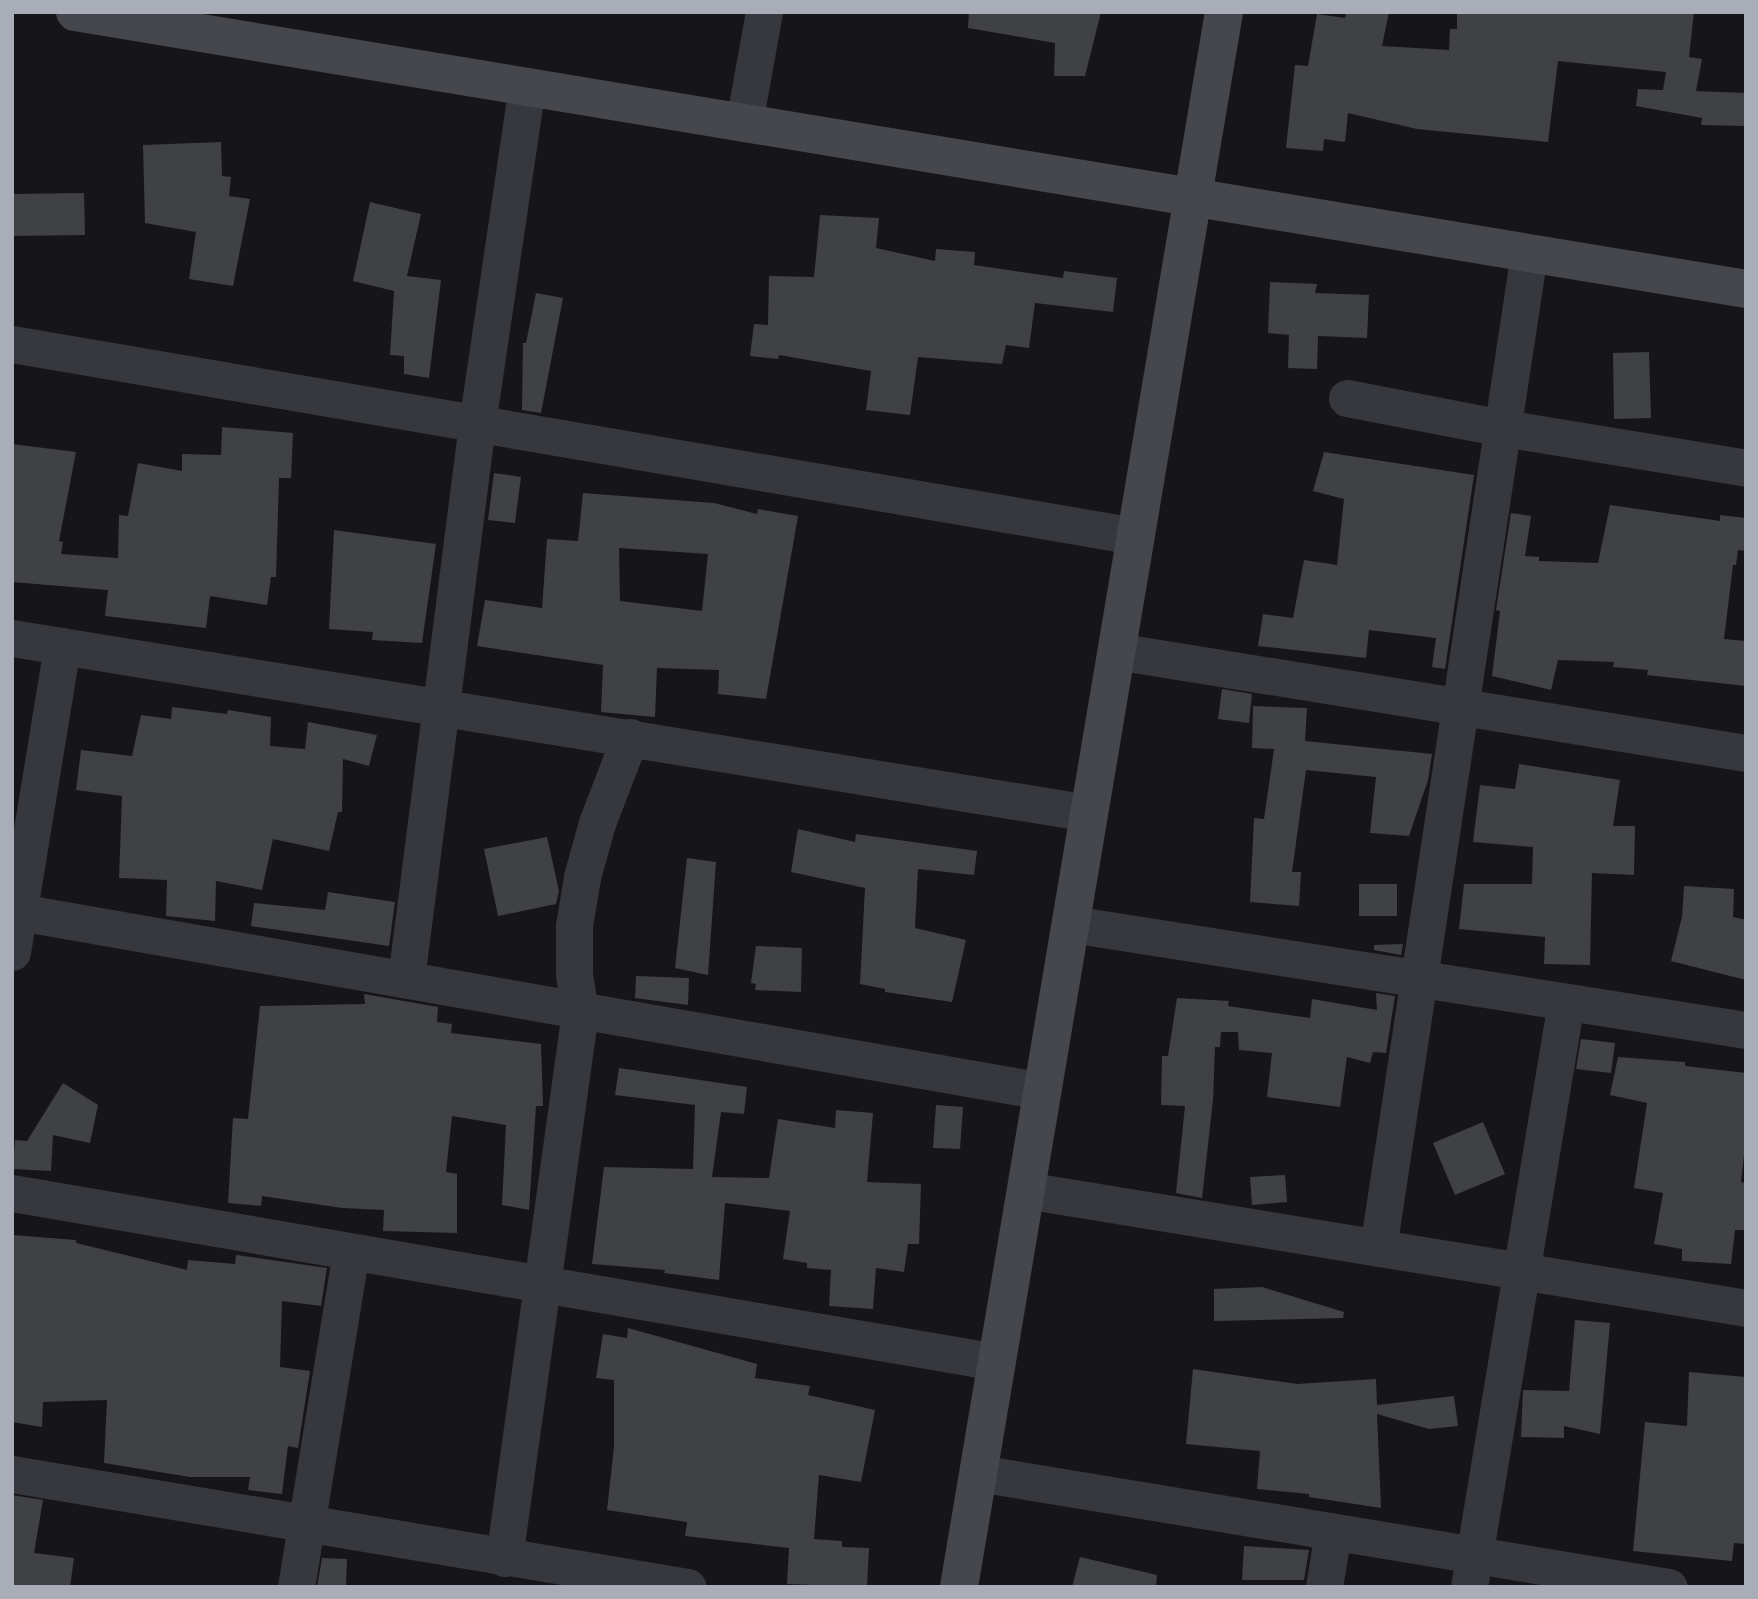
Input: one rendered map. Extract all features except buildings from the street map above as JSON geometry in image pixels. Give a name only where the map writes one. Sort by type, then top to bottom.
[{"type":"street","points":[[75,12],[175,20],[527,88],[1746,289]]},
{"type":"street","points":[[744,123],[764,12]]},
{"type":"street","points":[[959,1587],[1224,12]]},
{"type":"street","points":[[406,979],[477,424],[527,88]]},
{"type":"street","points":[[1378,1248],[1529,253]]},
{"type":"street","points":[[12,344],[1135,536]]},
{"type":"street","points":[[1347,398],[1503,428],[1746,468]]},
{"type":"street","points":[[12,638],[1089,813]]},
{"type":"street","points":[[12,952],[61,646]]},
{"type":"street","points":[[1116,652],[1746,753]]},
{"type":"street","points":[[504,1558],[580,1012],[574,961],[574,926],[582,877],[597,823],[631,737]]},
{"type":"street","points":[[19,912],[1042,1091]]},
{"type":"street","points":[[1070,924],[1746,1030]]},
{"type":"street","points":[[1471,1571],[1566,1002]]},
{"type":"street","points":[[1025,1190],[1746,1308]]},
{"type":"street","points":[[12,1194],[997,1362]]},
{"type":"street","points":[[296,1587],[351,1252]]},
{"type":"street","points":[[978,1473],[1334,1532],[1471,1571],[1669,1587]]},
{"type":"street","points":[[12,1474],[688,1587]]},
{"type":"street","points":[[1324,1587],[1334,1532]]}]
